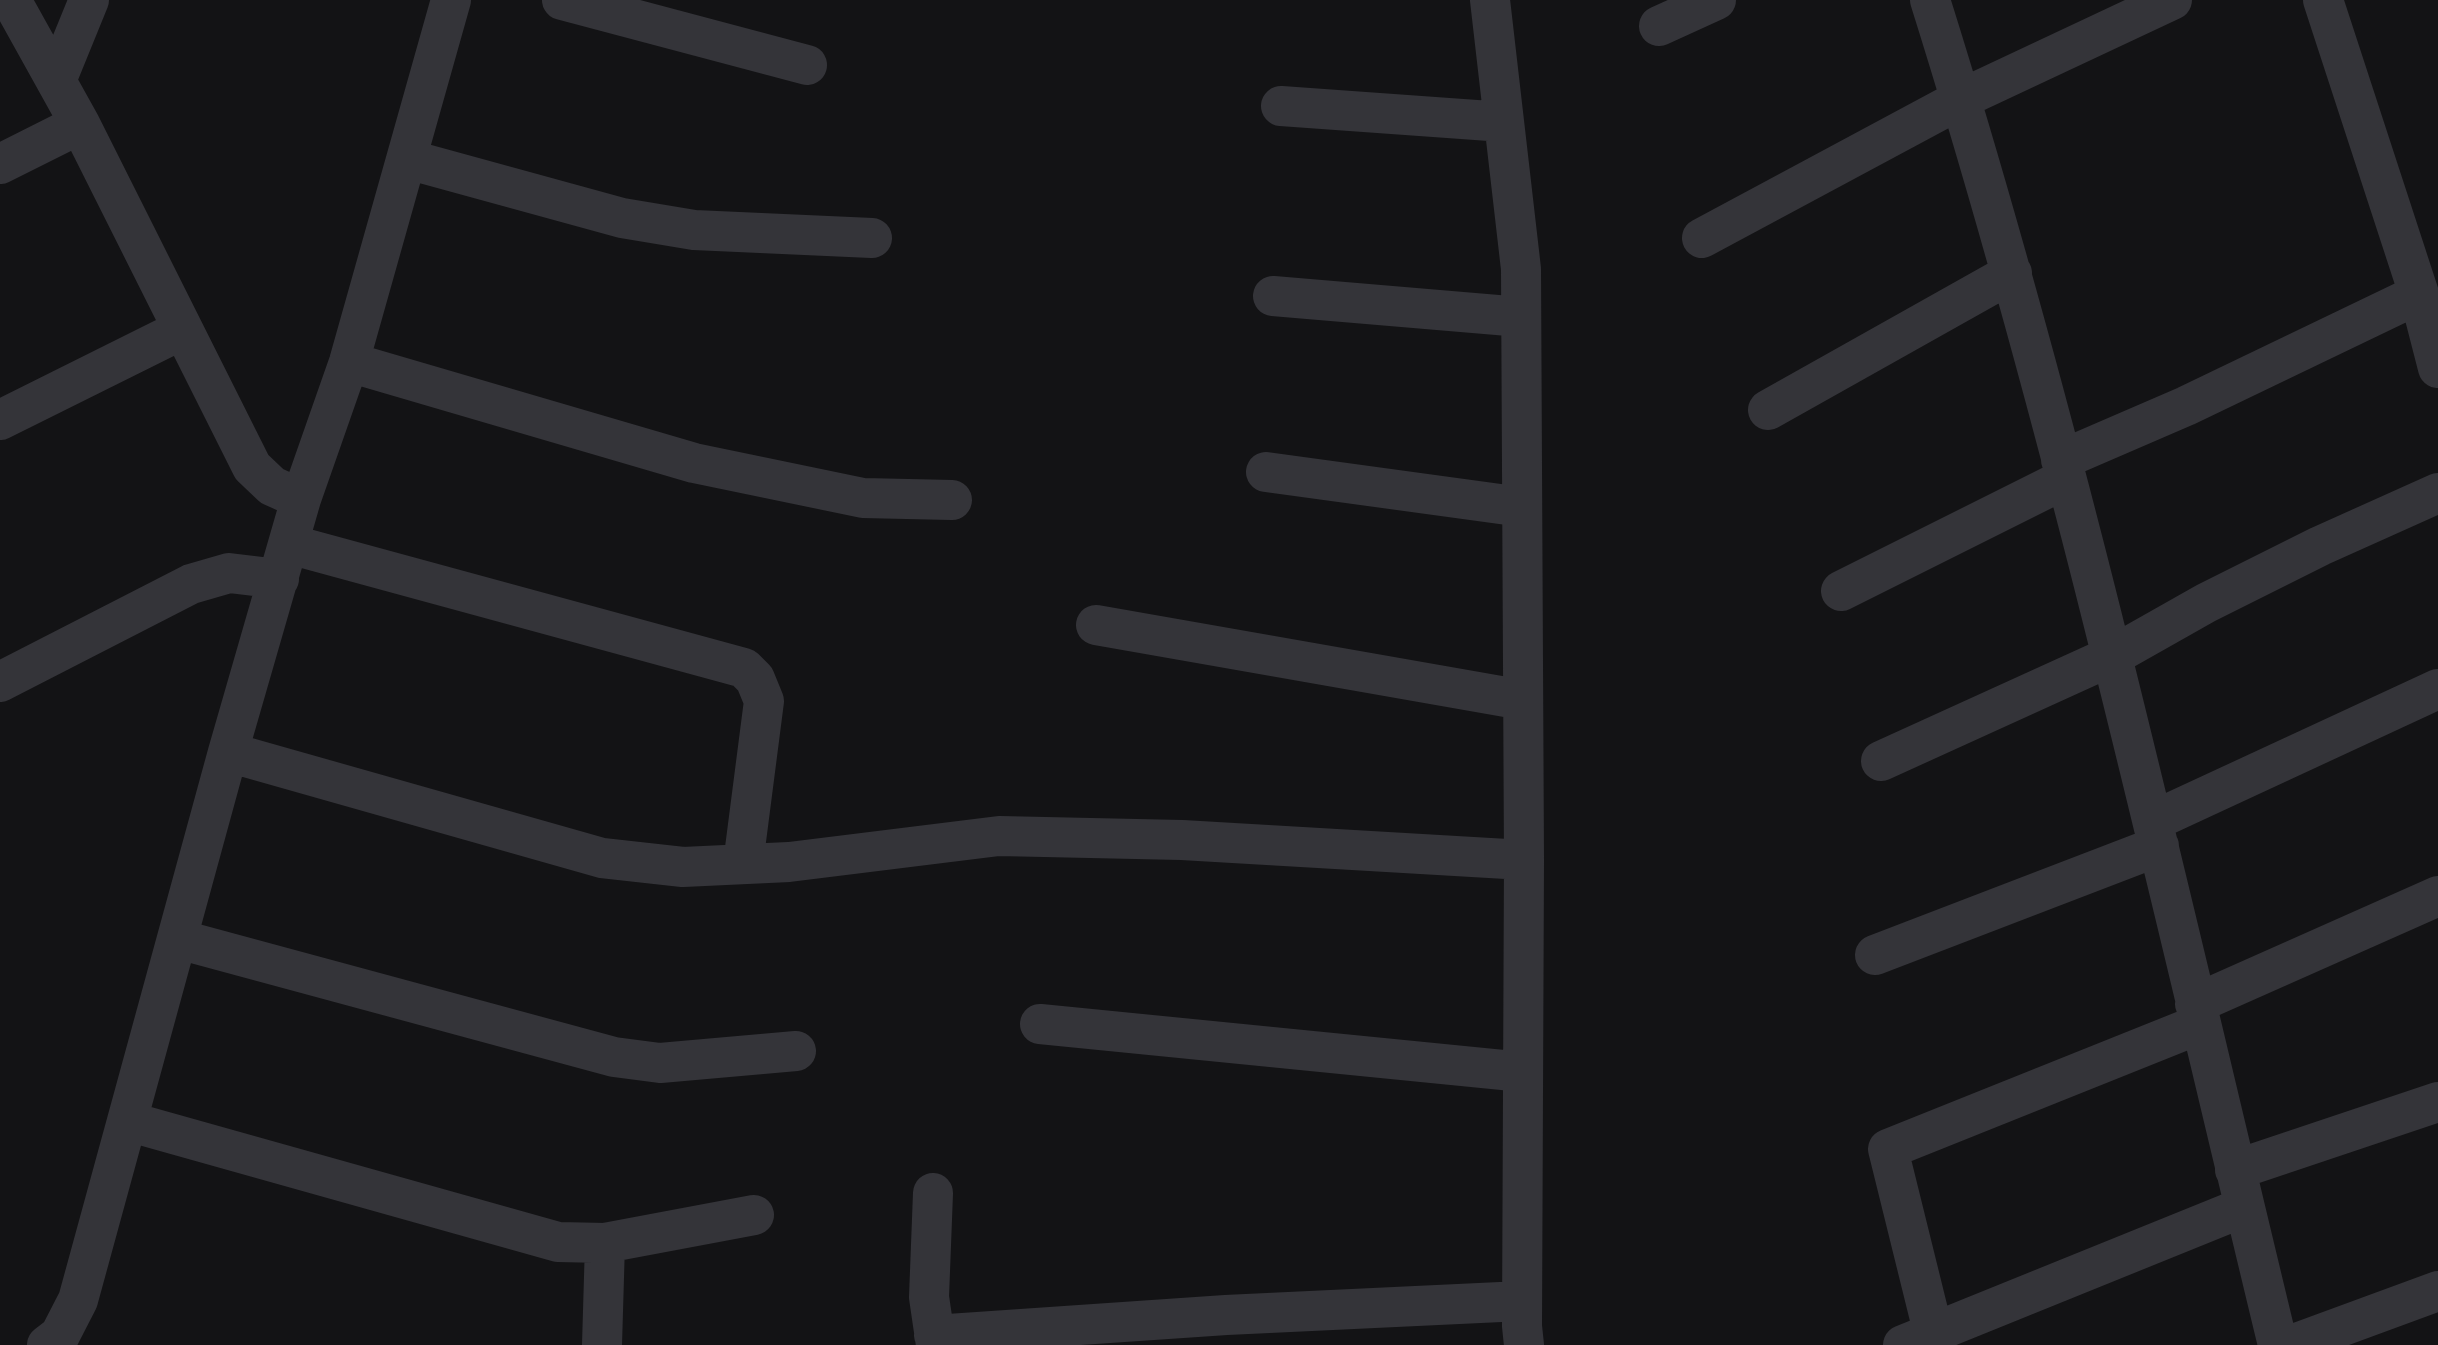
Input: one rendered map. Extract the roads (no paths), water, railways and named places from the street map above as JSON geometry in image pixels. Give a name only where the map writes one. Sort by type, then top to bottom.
[{"type":"street","points":[[11,0],[80,124],[252,467],[272,486],[301,499]]},
{"type":"street","points":[[56,81],[89,0]]},
{"type":"street","points":[[47,1345],[60,1335],[78,1300],[228,752],[301,499],[349,362],[451,0]]},
{"type":"street","points":[[562,0],[807,65]]},
{"type":"street","points":[[1490,0],[1521,269],[1524,1345]]},
{"type":"street","points":[[1659,26],[1716,0]]},
{"type":"street","points":[[1930,0],[2012,273],[2114,655],[2278,1345]]},
{"type":"street","points":[[2323,0],[2437,356]]},
{"type":"street","points":[[1702,238],[1961,99],[2158,3]]},
{"type":"street","points":[[1281,106],[1504,122]]},
{"type":"street","points":[[0,164],[80,124]]},
{"type":"street","points":[[407,159],[622,218],[694,230],[872,238]]},
{"type":"street","points":[[1768,410],[2012,273]]},
{"type":"street","points":[[1841,591],[2186,406],[2419,294]]},
{"type":"street","points":[[1273,296],[1521,317]]},
{"type":"street","points":[[0,420],[181,330]]},
{"type":"street","points":[[349,362],[694,463],[863,498],[952,500]]},
{"type":"street","points":[[1266,472],[1522,507]]},
{"type":"street","points":[[1881,761],[2114,655],[2206,603],[2320,546],[2438,493]]},
{"type":"street","points":[[0,682],[191,584],[284,561],[744,668],[755,679],[764,701],[743,864]]},
{"type":"street","points":[[1096,625],[1523,700]]},
{"type":"street","points":[[1875,955],[2156,833],[2438,689]]},
{"type":"street","points":[[228,752],[602,858],[683,867],[789,862],[999,836],[1182,840],[1524,860]]},
{"type":"street","points":[[2438,896],[2198,1014],[1888,1149],[1918,1338],[2240,1188],[2438,1102]]},
{"type":"street","points":[[178,939],[614,1057],[660,1063],[796,1051]]},
{"type":"street","points":[[1040,1024],[1523,1072]]},
{"type":"street","points":[[127,1121],[558,1242],[605,1243],[754,1215]]},
{"type":"street","points":[[933,1193],[929,1297],[935,1340],[1227,1330],[1522,1301]]},
{"type":"street","points":[[602,1345],[605,1243]]},
{"type":"street","points":[[2291,1345],[2438,1291]]}]
